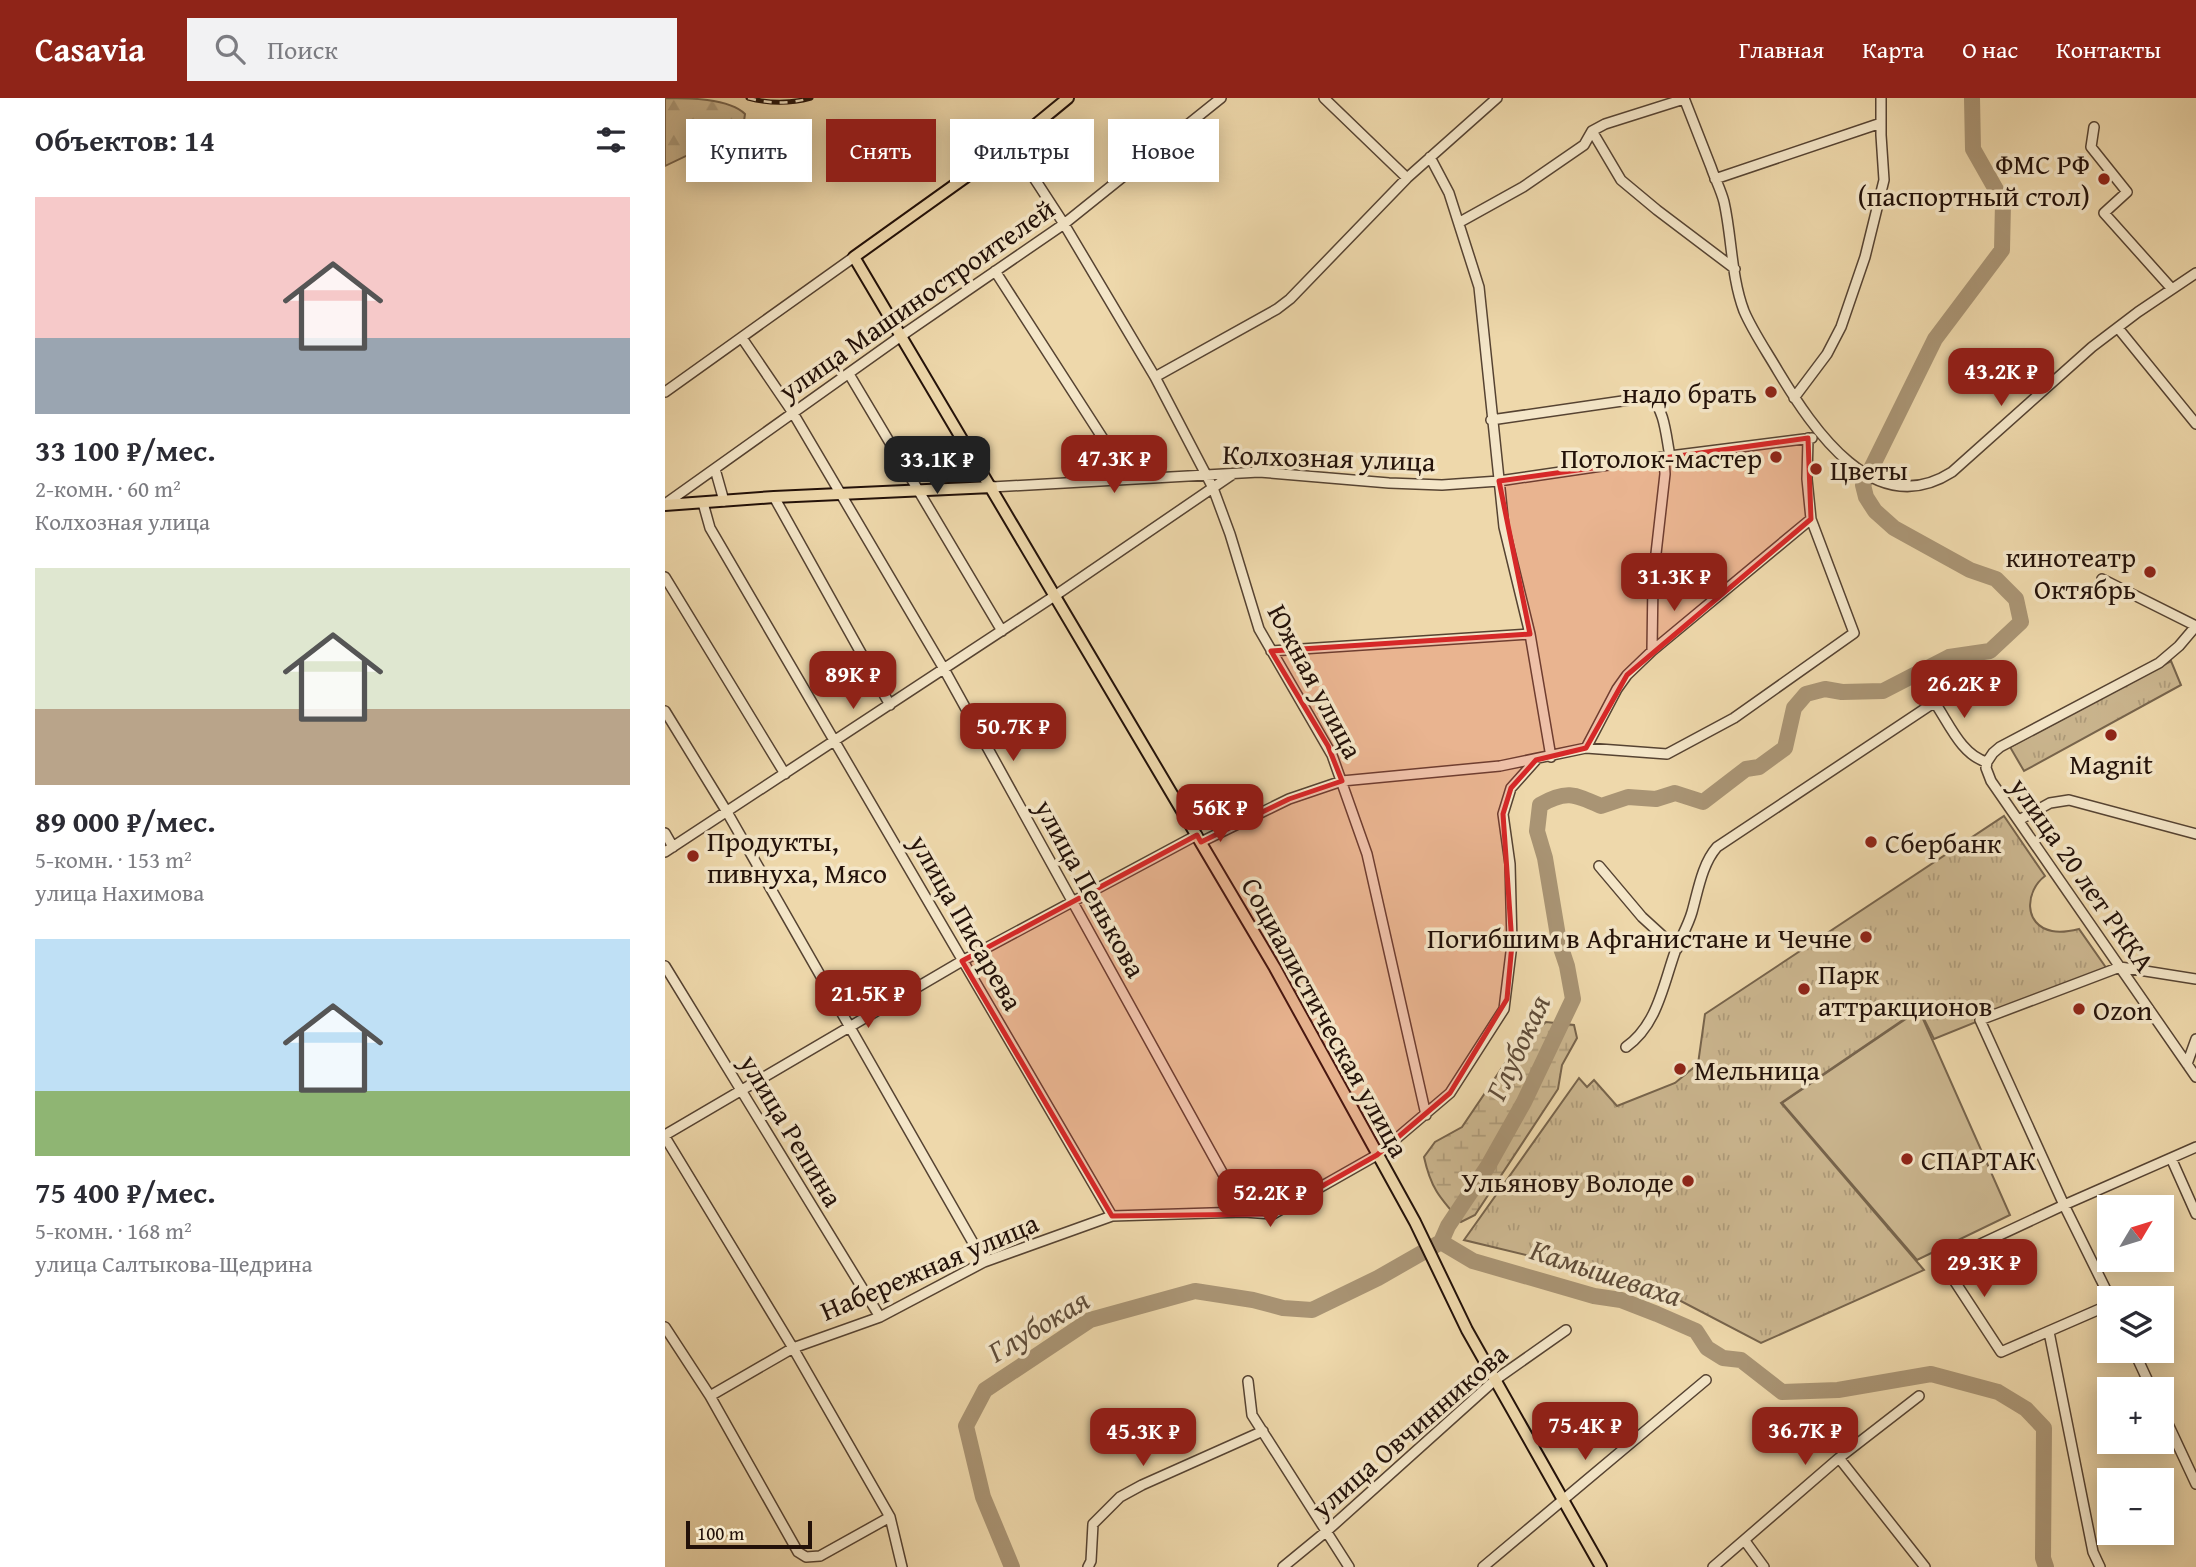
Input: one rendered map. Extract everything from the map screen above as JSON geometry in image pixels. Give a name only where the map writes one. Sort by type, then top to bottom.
[{"type":"main road","points":[[1042,119],[1068,98]]},
{"type":"main road","points":[[854,257],[958,182]]},
{"type":"main road","name":"Социалистическая улица","points":[[854,257],[1275,968],[1415,1222],[1467,1330],[1601,1567]]},
{"type":"main road","name":"Колхозная улица","points":[[665,505],[992,487]]},
{"type":"street","name":"улица Машиностроителей","points":[[665,505],[901,336],[1064,224],[1221,98]]},
{"type":"street","points":[[1324,98],[1406,178]]},
{"type":"street","points":[[1155,377],[1290,299],[1406,178],[1496,98]]},
{"type":"street","points":[[1794,398],[1827,354],[1841,327],[1865,257],[1884,180],[1881,98]]},
{"type":"street","points":[[1460,222],[1543,173],[1584,145],[1593,131],[1605,124],[1684,99],[1723,197],[1744,310],[1794,398],[1821,436],[1854,467],[1880,481],[1906,487],[1927,485],[1952,472],[2070,366],[2196,273]]},
{"type":"street","points":[[1715,179],[1881,123]]},
{"type":"street","points":[[2094,127],[2091,146],[2127,191],[2104,213],[2172,289]]},
{"type":"street","points":[[1593,131],[1621,180],[1735,269]]},
{"type":"street","points":[[1430,157],[1449,193],[1460,222],[1479,287],[1504,527],[1529,634],[1551,757]]},
{"type":"street","name":"Южная улица","points":[[1036,182],[1155,377],[1213,488],[1230,534],[1253,616],[1298,700],[1328,746],[1367,854],[1426,1115]]},
{"type":"street","points":[[665,391],[854,257]]},
{"type":"street","points":[[995,271],[1129,479]]},
{"type":"street","points":[[2118,328],[2196,424]]},
{"type":"street","name":"улица Пенькова","points":[[742,338],[793,413],[944,669],[1244,1212]]},
{"type":"street","points":[[849,374],[916,491],[1002,631]]},
{"type":"street","points":[[1492,420],[1650,397],[1654,399],[1662,417],[1667,456],[1651,610],[1652,651]]},
{"type":"street","name":"Колхозная улица","points":[[992,487],[1259,472],[1416,484],[1499,481],[1821,436]]},
{"type":"street","points":[[902,1567],[890,1517],[793,1348],[665,1136],[963,961],[1199,838],[1289,799],[1342,781],[1500,766],[1586,748],[1656,755],[1676,751],[1734,718],[1854,633],[1811,519],[1807,479],[1808,438]]},
{"type":"street","points":[[715,468],[724,501]]},
{"type":"street","points":[[665,833],[669,849],[1002,631],[1234,473]]},
{"type":"street","points":[[774,497],[890,705]]},
{"type":"street","name":"улица Писарева","points":[[703,503],[711,528],[1112,1216]]},
{"type":"street","points":[[1586,748],[1622,682],[1652,651],[1811,519]]},
{"type":"street","points":[[665,577],[785,774]]},
{"type":"street","points":[[1987,762],[2000,747],[2159,663],[2179,646],[2196,626],[2102,579]]},
{"type":"street","points":[[1272,651],[1529,634]]},
{"type":"street","name":"улица 20 лет РККА","points":[[1677,949],[1689,922],[1707,862],[1717,847],[1933,704],[1966,749],[1979,760],[1987,762],[1987,773],[1991,781],[2196,1077]]},
{"type":"street","points":[[665,710],[727,812],[984,1262]]},
{"type":"street","name":"Набережная улица","points":[[711,1396],[793,1348],[880,1317],[984,1262],[1112,1216],[1244,1212],[1273,1214],[1377,1155],[1426,1115],[1459,1082],[1504,1009],[1513,944],[1510,864],[1503,814],[1511,788],[1536,760]]},
{"type":"street","points":[[2019,820],[2050,803],[2069,800],[2196,834]]},
{"type":"street","points":[[1599,866],[1642,917],[1677,949],[1653,1016],[1637,1039],[1626,1047]]},
{"type":"street","name":"улица Репина","points":[[665,966],[880,1317]]},
{"type":"street","points":[[2104,1286],[1980,1020],[2120,967],[2196,978]]},
{"type":"street","points":[[2187,1063],[2196,1039]]},
{"type":"street","points":[[2097,1310],[2001,1352],[1942,1262],[2196,1147]]},
{"type":"street","points":[[2171,1158],[2196,1214]]},
{"type":"street","points":[[665,1327],[711,1396],[798,1552],[806,1557],[820,1556],[890,1517]]},
{"type":"street","name":"улица Овчинникова","points":[[1283,1567],[1495,1380],[1566,1330]]},
{"type":"street","points":[[2049,1332],[2093,1552],[2100,1567]]},
{"type":"street","points":[[1483,1567],[1706,1380]]},
{"type":"street","points":[[1248,1381],[1252,1415],[1328,1530],[1349,1567]]},
{"type":"street","points":[[1713,1567],[1839,1458],[1919,1396]]},
{"type":"street","points":[[1088,1567],[1091,1561],[1093,1524],[1120,1497],[1263,1431]]},
{"type":"street","points":[[2174,1437],[2196,1484]]},
{"type":"street","points":[[1839,1458],[1925,1567]]},
{"type":"street","points":[[1745,1541],[1764,1567]]},
{"type":"highlighted area","points":[[1808,438],[1811,519],[1627,675],[1586,748],[1536,760],[1511,788],[1503,814],[1512,944],[1507,999],[1450,1093],[1377,1155],[1273,1214],[1112,1216],[962,961],[1197,835],[1201,842],[1289,799],[1342,781],[1328,746],[1271,651],[1530,634],[1499,481]]},
{"type":"green space","points":[[665,98],[718,102],[745,114],[744,119],[686,119],[686,156],[665,166]]},
{"type":"green space","points":[[2171,661],[2181,685],[2024,771],[2010,747]]},
{"type":"green space","points":[[2004,816],[2045,876],[2038,882],[2031,898],[2030,907],[2036,922],[2055,932],[2079,929],[2107,969],[1934,1039],[1919,1009],[1781,1103],[1924,1270],[1761,1343],[1677,1299],[1601,1273],[1464,1240],[1579,1078],[1587,1087],[1594,1080],[1617,1106],[1675,1083],[1698,1064],[1705,1014]]},
{"type":"green space","name":"СПАРТАК","points":[[1919,1010],[2010,1215],[1917,1260],[1782,1103]]},
{"type":"green space","points":[[1546,1022],[1574,1025],[1577,1038],[1562,1065],[1558,1089],[1475,1215],[1461,1222],[1437,1192],[1424,1157],[1435,1142],[1462,1127],[1516,1047]]},
{"type":"waterway","name":"Глубокая","points":[[1012,1567],[983,1497],[966,1426],[985,1390],[1090,1320],[1195,1291],[1253,1300],[1283,1308],[1312,1310],[1378,1278],[1441,1242],[1448,1226],[1488,1166],[1524,1102],[1573,999],[1559,942],[1545,858],[1537,831],[1540,805],[1557,797],[1570,795],[1601,806],[1628,797],[1656,799],[1675,793],[1703,802],[1746,769],[1759,767],[1785,748],[1794,708],[1806,694],[1825,689],[1842,692],[1883,691],[1949,657],[1990,651],[2021,622],[2016,599],[1996,579],[1970,570],[1894,528],[1875,511],[1866,497],[1863,485],[1935,339],[2002,250],[2003,202],[1973,149],[1972,98]]},
{"type":"waterway","name":"Камышеваха","points":[[1441,1242],[1473,1261],[1594,1296],[1621,1300],[1696,1331],[1707,1348],[1723,1358],[1741,1360],[1782,1392],[1838,1390],[1931,1374],[1998,1392],[2026,1409],[2044,1428],[2043,1558],[2046,1567]]},
{"type":"railway","points":[[748,98],[779,102],[811,98]]},
{"type":"place","name":"ФМС РФ (паспортный стол)","points":[[2104,179]]},
{"type":"place","name":"надо брать","points":[[1771,392]]},
{"type":"place","name":"Потолок-мастер","points":[[1776,457]]},
{"type":"place","name":"Цветы","points":[[1816,469]]},
{"type":"place","name":"кинотеатр Октябрь","points":[[2150,572]]},
{"type":"place","name":"Magnit","points":[[2111,735]]},
{"type":"place","name":"Сбербанк","points":[[1871,842]]},
{"type":"place","name":"Продукты, пивнуха, Мясо","points":[[693,856]]},
{"type":"place","name":"Погибшим в Афганистане и Чечне","points":[[1866,937]]},
{"type":"place","name":"Парк аттракционов","points":[[1804,989]]},
{"type":"place","name":"Ozon","points":[[2079,1009]]},
{"type":"place","name":"Мельница","points":[[1680,1069]]},
{"type":"place","name":"СПАРТАК","points":[[1907,1159]]},
{"type":"place","name":"Ульянову Володе","points":[[1688,1181]]}]
